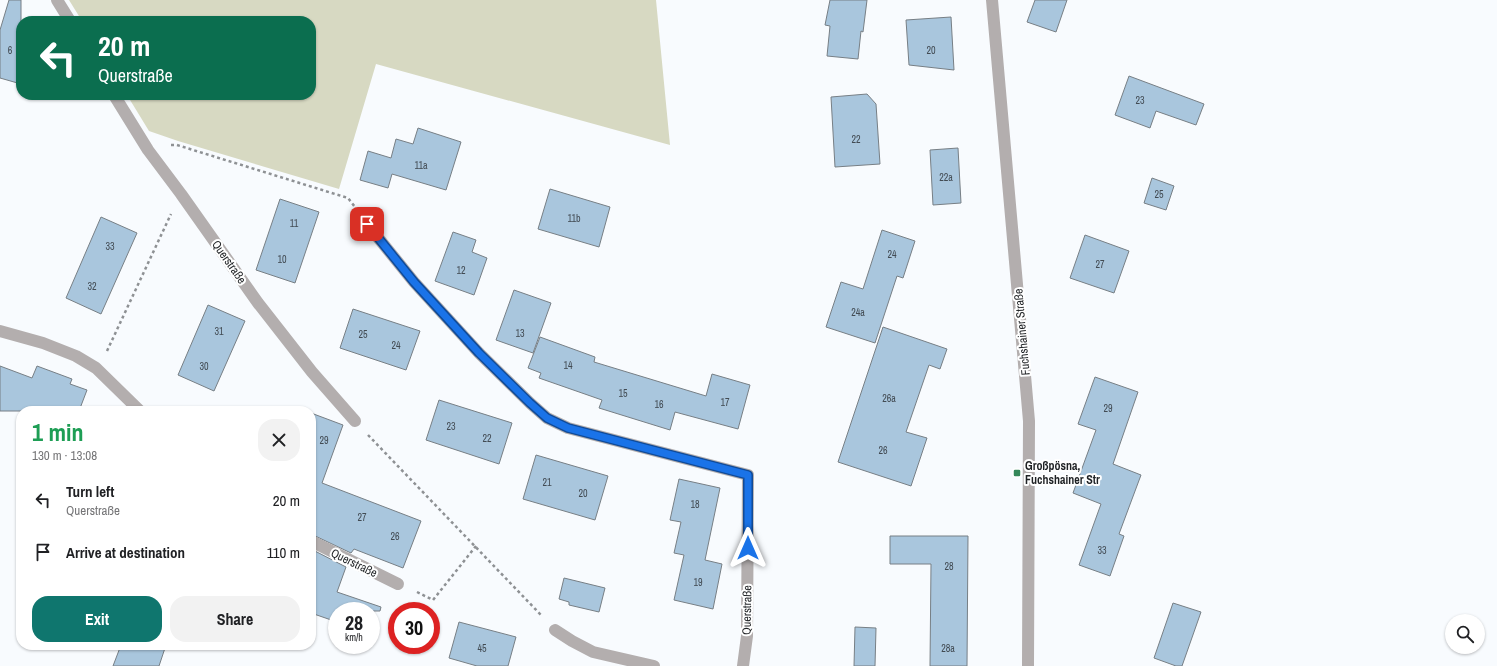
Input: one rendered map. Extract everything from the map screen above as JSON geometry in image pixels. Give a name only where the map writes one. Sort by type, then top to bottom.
[{"type":"street","points":[[57,0],[67,16]]},
{"type":"street","name":"Fuchshainer Straße","points":[[992,0],[1028,421],[1028,666]]},
{"type":"street","name":"Querstraße","points":[[117,100],[148,150],[258,303],[312,372],[355,421]]},
{"type":"street","name":"Querstraße","points":[[367,224],[414,282],[479,353],[547,418],[568,428],[748,475],[747,636],[743,666]]},
{"type":"street","points":[[0,331],[43,343],[76,356],[96,368],[135,406]]},
{"type":"street","name":"Querstraße","points":[[316,543],[398,584]]},
{"type":"street","points":[[555,630],[593,652],[654,666]]},
{"type":"path","points":[[148,150],[160,145],[177,145],[348,198],[367,224]]},
{"type":"path","points":[[96,368],[106,352],[181,194]]},
{"type":"path","points":[[355,421],[555,630]]},
{"type":"path","points":[[398,584],[433,600],[476,546]]},
{"type":"green space","points":[[69,0],[656,0],[670,145],[376,64],[339,189],[149,131],[130,100],[316,100],[316,16],[79,16]]},
{"type":"building","points":[[9,0],[21,0],[21,16],[16,16],[16,83],[0,78],[0,30]]},
{"type":"building","points":[[830,0],[867,0],[863,32],[861,31],[858,59],[827,56],[830,26],[825,25]]},
{"type":"building","points":[[1035,0],[1067,0],[1056,32],[1027,22]]},
{"type":"building","points":[[951,17],[954,70],[909,65],[906,20]]},
{"type":"building","points":[[1129,76],[1204,104],[1196,125],[1156,111],[1150,128],[1115,115]]},
{"type":"building","points":[[867,94],[876,104],[880,164],[835,167],[831,97]]},
{"type":"building","points":[[418,128],[461,142],[446,190],[392,174],[388,188],[360,180],[368,151],[391,158],[396,139],[413,144]]},
{"type":"building","points":[[958,148],[961,203],[933,205],[930,150]]},
{"type":"building","points":[[1152,178],[1174,186],[1166,210],[1144,203]]},
{"type":"building","points":[[550,189],[610,207],[599,247],[538,229]]},
{"type":"building","points":[[280,199],[319,212],[295,283],[256,270]]},
{"type":"building","points":[[101,217],[137,233],[101,314],[66,298]]},
{"type":"building","points":[[882,230],[915,241],[903,278],[897,276],[875,343],[826,327],[841,282],[863,289]]},
{"type":"building","points":[[453,232],[476,240],[472,252],[487,258],[474,295],[435,281]]},
{"type":"building","points":[[1085,235],[1129,251],[1114,293],[1070,278]]},
{"type":"building","points":[[514,290],[551,303],[533,353],[496,340]]},
{"type":"building","points":[[208,305],[245,321],[214,391],[178,375]]},
{"type":"building","points":[[353,309],[420,331],[406,370],[340,348]]},
{"type":"building","points":[[883,327],[947,349],[940,369],[929,365],[906,432],[927,438],[911,486],[838,462]]},
{"type":"building","points":[[540,337],[595,357],[594,362],[706,396],[712,374],[750,385],[738,429],[675,412],[670,430],[599,408],[602,400],[539,378],[541,373],[528,368]]},
{"type":"building","points":[[0,366],[32,378],[37,366],[72,379],[70,384],[87,390],[81,406],[16,406],[16,411],[0,411]]},
{"type":"building","points":[[1095,377],[1138,392],[1113,464],[1141,475],[1119,534],[1124,536],[1110,576],[1079,565],[1101,504],[1073,493],[1096,430],[1078,424]]},
{"type":"building","points":[[439,400],[512,423],[499,464],[426,440]]},
{"type":"building","points":[[316,415],[343,425],[322,483],[421,521],[403,568],[354,549],[351,553],[316,536]]},
{"type":"building","points":[[536,455],[608,476],[595,520],[523,499]]},
{"type":"building","points":[[679,479],[720,488],[705,560],[722,564],[713,609],[674,600],[684,555],[674,553],[681,522],[670,520]]},
{"type":"building","points":[[890,536],[968,536],[967,666],[930,666],[931,564],[890,564]]},
{"type":"building","points":[[316,552],[346,567],[337,592],[366,602],[328,602],[328,619],[316,615]]},
{"type":"building","points":[[564,578],[605,588],[599,612],[569,605],[569,602],[559,599]]},
{"type":"building","points":[[1173,603],[1201,612],[1182,666],[1176,666],[1154,658]]},
{"type":"building","points":[[459,622],[516,637],[508,666],[477,666],[449,658]]},
{"type":"building","points":[[855,627],[876,628],[875,666],[854,666]]},
{"type":"building","points":[[119,650],[164,650],[159,666],[113,666]]},
{"type":"place","name":"Großpösna, Fuchshainer Str","points":[[1017,473]]},
{"type":"route","points":[[367,224],[414,282],[479,353],[547,418],[568,428],[748,475],[748,548]]}]
